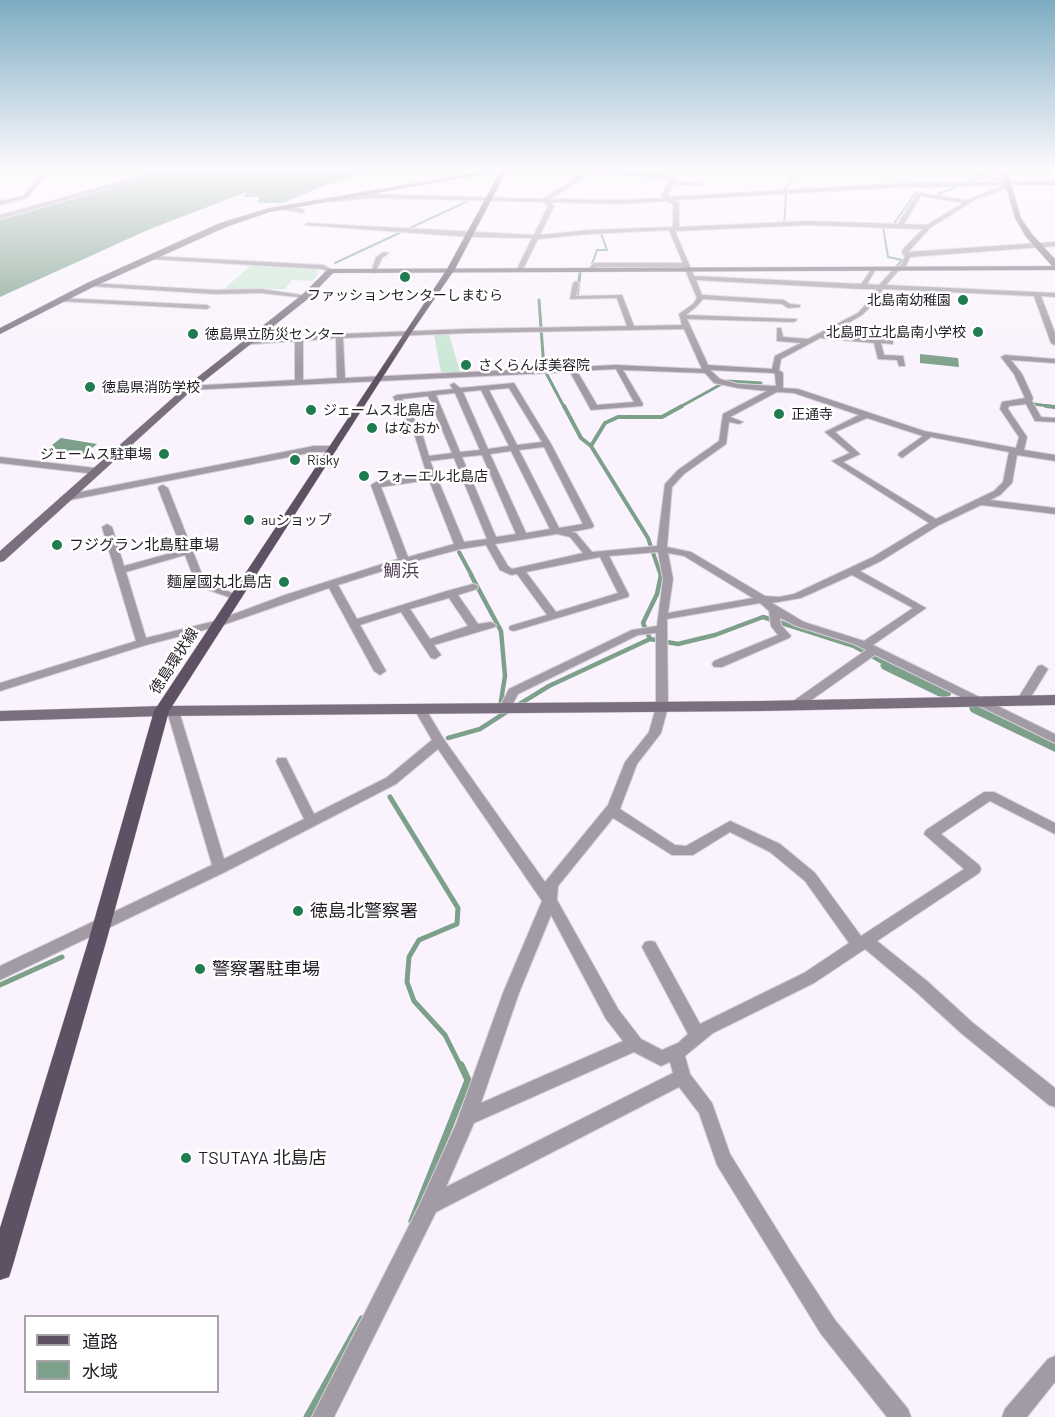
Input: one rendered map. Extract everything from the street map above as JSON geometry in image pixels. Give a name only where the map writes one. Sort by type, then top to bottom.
[{"type":"main road","name":"徳島環状線","points":[[0,1268],[167,711],[219,623],[451,269],[469,236]]},
{"type":"street","points":[[0,331],[90,285],[199,236]]},
{"type":"street","points":[[434,242],[439,236]]},
{"type":"street","points":[[507,236],[545,236]]},
{"type":"street","points":[[675,236],[700,297]]},
{"type":"street","points":[[919,236],[904,253],[908,255],[1055,244]]},
{"type":"street","points":[[1032,236],[1055,266]]},
{"type":"street","points":[[520,268],[536,237]]},
{"type":"street","points":[[373,272],[379,257],[386,253]]},
{"type":"street","points":[[775,371],[778,358],[815,336],[860,314],[896,270],[903,267],[908,255]]},
{"type":"street","points":[[151,258],[323,267],[331,271],[373,272],[520,268],[688,267],[896,270],[1055,266]]},
{"type":"street","points":[[862,287],[873,269]]},
{"type":"street","points":[[0,558],[94,471],[189,388],[243,343],[306,296],[331,271]]},
{"type":"street","points":[[692,278],[1055,295]]},
{"type":"street","points":[[576,283],[572,297],[620,296],[631,328]]},
{"type":"street","points":[[90,285],[215,292],[261,291],[306,296]]},
{"type":"street","points":[[1037,294],[1054,340]]},
{"type":"street","points":[[700,297],[784,302],[788,306],[798,306]]},
{"type":"street","points":[[700,297],[695,305],[682,314],[706,369],[717,381],[730,385],[777,388],[807,395],[929,435],[1055,458]]},
{"type":"street","points":[[59,300],[207,307]]},
{"type":"street","points":[[1043,311],[1055,312]]},
{"type":"street","points":[[683,317],[795,320]]},
{"type":"street","points":[[243,343],[407,333],[686,327]]},
{"type":"street","points":[[779,329],[780,339],[806,341]]},
{"type":"street","points":[[339,336],[341,380]]},
{"type":"street","points":[[815,336],[890,342]]},
{"type":"street","points":[[298,382],[299,339]]},
{"type":"street","points":[[876,341],[881,357],[900,358],[902,364]]},
{"type":"street","points":[[1055,361],[1005,357],[1018,374],[1029,398],[1028,401],[1038,419],[1055,420]]},
{"type":"street","points":[[189,388],[618,367],[775,371],[779,373],[781,381],[777,388],[726,416],[723,442],[681,472],[668,486],[662,549],[668,579],[663,623],[662,707],[655,733],[631,762],[611,810],[551,884],[550,900],[511,993],[467,1117],[430,1205],[323,1417]]},
{"type":"street","points":[[594,408],[639,404],[618,367]]},
{"type":"street","points":[[572,369],[602,420]]},
{"type":"street","points":[[444,376],[458,390],[522,536]]},
{"type":"street","points":[[0,687],[142,643],[219,623],[332,583],[404,561],[460,546],[589,526],[547,444],[511,385],[397,397],[417,430],[425,459],[460,546]]},
{"type":"street","points":[[484,388],[556,531],[573,535],[589,555]]},
{"type":"street","points":[[431,393],[491,542],[504,568],[512,572],[589,555],[662,549],[687,554],[800,624],[867,651],[1055,739]]},
{"type":"street","points":[[513,708],[513,692],[636,632],[663,623],[762,599],[779,600],[797,596],[877,559],[936,523],[997,493],[1007,483],[1023,437],[1004,409],[1005,404],[1028,401]]},
{"type":"street","points":[[866,415],[829,432],[856,454],[836,461],[936,523]]},
{"type":"street","points":[[726,419],[739,422]]},
{"type":"street","points":[[902,455],[929,435]]},
{"type":"street","points":[[425,459],[547,444]]},
{"type":"street","points":[[65,498],[314,449],[333,449]]},
{"type":"street","points":[[0,459],[94,471]]},
{"type":"street","points":[[404,561],[376,485],[432,477]]},
{"type":"street","points":[[163,488],[201,584],[237,597]]},
{"type":"street","points":[[980,501],[1050,511],[1055,522]]},
{"type":"street","points":[[107,527],[142,643]]},
{"type":"street","points":[[120,570],[189,551]]},
{"type":"street","points":[[514,628],[624,595],[603,554]]},
{"type":"street","points":[[519,570],[554,616]]},
{"type":"street","points":[[796,705],[921,608],[850,570]]},
{"type":"street","points":[[332,583],[380,671]]},
{"type":"street","points":[[354,623],[473,587]]},
{"type":"street","points":[[451,593],[475,628]]},
{"type":"street","points":[[404,608],[435,655]]},
{"type":"street","points":[[718,664],[784,636],[776,626],[774,610]]},
{"type":"street","points":[[427,643],[491,625]]},
{"type":"street","points":[[1023,700],[1042,669]]},
{"type":"street","points":[[0,716],[167,711],[662,707],[1055,700]]},
{"type":"street","points":[[420,709],[439,741],[550,900],[612,1014],[635,1044],[661,1058],[684,1048],[707,1028],[809,978],[974,869],[931,834],[989,795],[1055,829]]},
{"type":"street","points":[[167,711],[220,868]]},
{"type":"street","points":[[0,973],[220,868],[391,781],[439,741]]},
{"type":"street","points":[[282,761],[311,821]]},
{"type":"street","points":[[611,810],[672,850],[688,851],[730,826],[775,848],[810,877],[863,943],[921,986],[967,1028],[1055,1099]]},
{"type":"street","points":[[650,947],[698,1037]]},
{"type":"street","points":[[467,1117],[635,1044]]},
{"type":"street","points":[[675,1053],[680,1065],[681,1077],[706,1109],[723,1159],[791,1271],[828,1327],[900,1417]]},
{"type":"street","points":[[430,1205],[681,1077]]},
{"type":"street","points":[[1013,1417],[1055,1366]]},
{"type":"shaded area","points":[[250,266],[307,267],[318,271],[318,275],[312,281],[292,280],[285,289],[224,289]]},
{"type":"shaded area","points":[[449,334],[460,372],[441,372],[434,335]]},
{"type":"water","points":[[0,236],[134,236],[0,297]]},
{"type":"water","points":[[920,354],[958,358],[959,367],[920,363]]},
{"type":"water","points":[[61,438],[97,444],[85,454],[48,448]]},
{"type":"waterway","points":[[335,263],[393,236]]},
{"type":"waterway","points":[[592,264],[597,250],[607,250],[602,236]]},
{"type":"waterway","points":[[885,236],[888,257],[902,260],[896,267]]},
{"type":"waterway","points":[[577,297],[580,273]]},
{"type":"waterway","points":[[539,300],[544,369],[564,407]]},
{"type":"waterway","points":[[680,407],[727,381],[761,383]]},
{"type":"waterway","points":[[1034,404],[1055,407],[1046,406]]},
{"type":"waterway","points":[[564,406],[581,438],[591,446]]},
{"type":"waterway","points":[[591,446],[605,423],[618,417],[662,417],[682,406]]},
{"type":"waterway","points":[[591,446],[648,538],[661,576]]},
{"type":"waterway","points":[[459,552],[472,576]]},
{"type":"waterway","points":[[471,575],[501,631],[505,676],[500,707]]},
{"type":"waterway","points":[[650,639],[643,623],[657,594],[661,576]]},
{"type":"waterway","points":[[650,639],[678,644],[715,635],[763,617],[854,646],[888,665]]},
{"type":"waterway","points":[[518,705],[549,686],[650,639]]},
{"type":"waterway","points":[[888,665],[944,692]]},
{"type":"waterway","points":[[977,708],[1055,746]]},
{"type":"waterway","points":[[448,738],[480,729],[508,711]]},
{"type":"waterway","points":[[390,797],[458,908],[457,924],[419,940],[409,957],[407,982],[414,1001],[445,1035],[461,1067]]},
{"type":"waterway","points":[[0,985],[62,957]]},
{"type":"waterway","points":[[412,1221],[468,1080],[461,1065]]},
{"type":"waterway","points":[[307,1417],[362,1319]]},
{"type":"place","name":"ファッションセンターしまむら","points":[[405,277]]},
{"type":"place","name":"北島南幼稚園","points":[[963,300]]},
{"type":"place","name":"北島町立北島南小学校","points":[[978,332]]},
{"type":"place","name":"徳島県立防災センター","points":[[193,334]]},
{"type":"place","name":"さくらんぼ美容院","points":[[466,365]]},
{"type":"place","name":"徳島県消防学校","points":[[90,387]]},
{"type":"place","name":"ジェームス北島店","points":[[311,410]]},
{"type":"place","name":"正通寺","points":[[779,414]]},
{"type":"place","name":"はなおか","points":[[372,428]]},
{"type":"place","name":"ジェームス駐車場","points":[[164,454]]},
{"type":"place","name":"Risky","points":[[295,460]]},
{"type":"place","name":"フォーエル北島店","points":[[364,476]]},
{"type":"place","name":"auショップ","points":[[249,520]]},
{"type":"place","name":"フジグラン北島駐車場","points":[[57,545]]},
{"type":"place","name":"麵屋國丸北島店","points":[[284,582]]},
{"type":"place","name":"徳島北警察署","points":[[298,911]]},
{"type":"place","name":"警察署駐車場","points":[[200,969]]},
{"type":"place","name":"TSUTAYA 北島店","points":[[186,1158]]},
{"type":"district","name":"鯛浜","points":[[401,571]]}]
